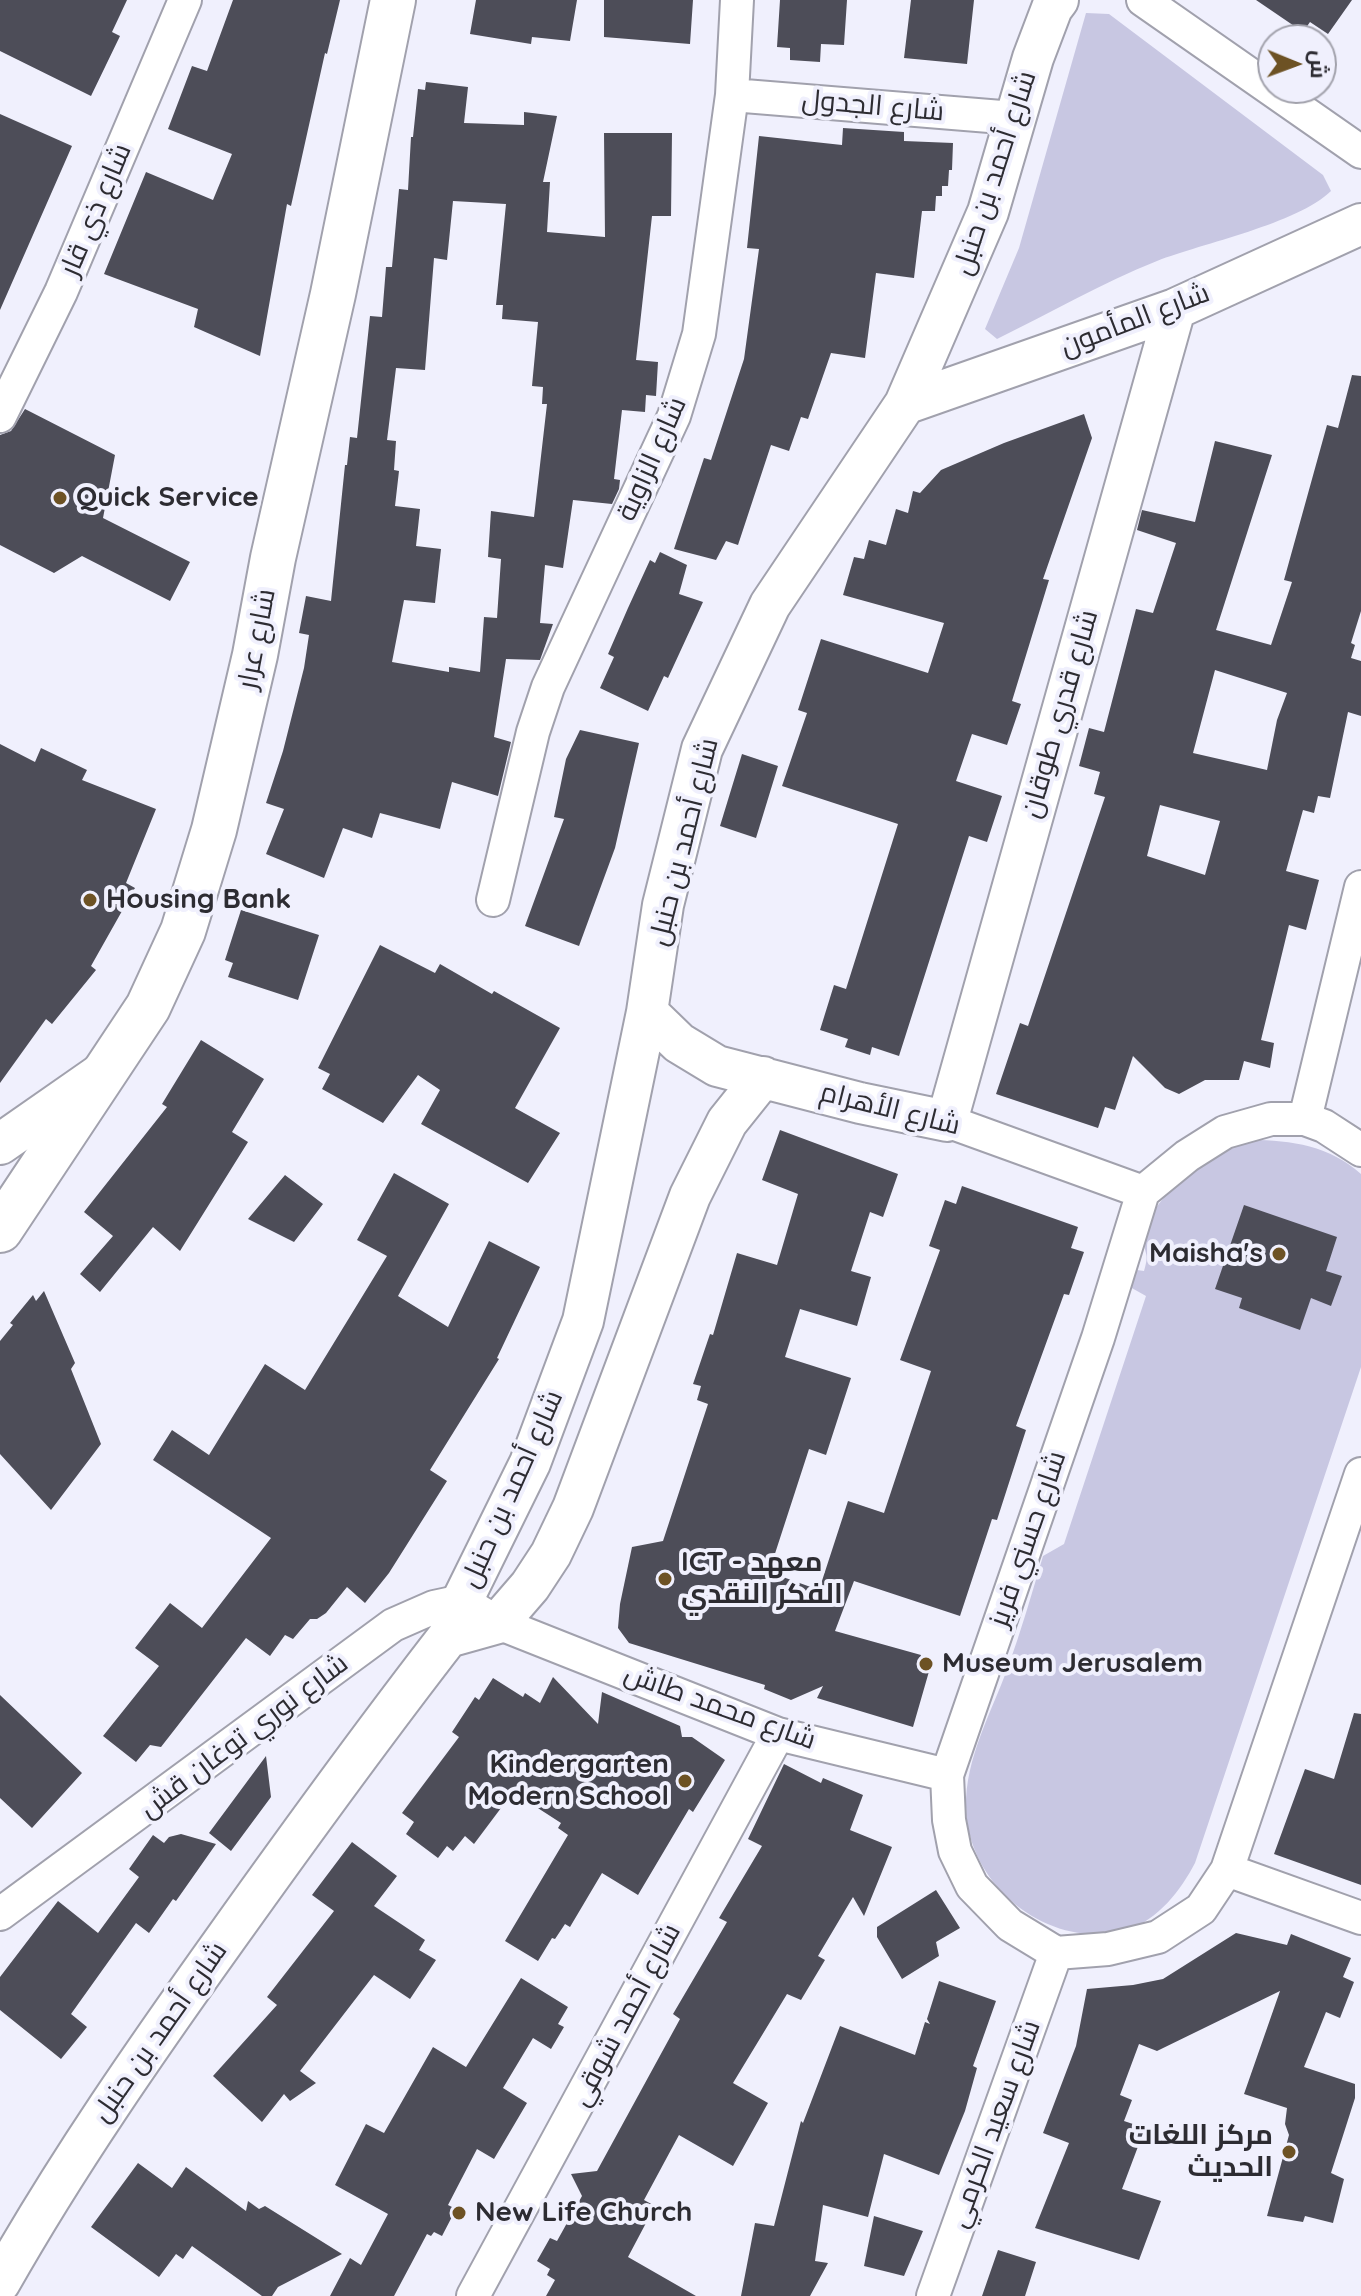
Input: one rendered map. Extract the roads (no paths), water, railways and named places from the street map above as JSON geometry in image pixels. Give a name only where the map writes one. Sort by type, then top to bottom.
[{"type":"main road","name":"شارع عرار","points":[[3,1218],[148,1007],[183,931],[214,830],[333,294],[393,0]]},
{"type":"street","name":"شارع ذي قار","points":[[0,416],[61,292],[185,0]]},
{"type":"street","name":"شارع الزاوية","points":[[493,900],[533,732],[548,687],[674,416],[699,334],[732,95],[737,0]]},
{"type":"street","name":"شارع أحمد بن حنبل","points":[[0,2282],[47,2199],[133,2068],[455,1619],[530,1463],[583,1321],[647,1012],[663,905],[702,749],[770,605],[905,404],[988,212],[1014,118],[1052,8],[1058,0]]},
{"type":"street","points":[[1143,0],[1361,152]]},
{"type":"street","name":"شارع الجدول","points":[[732,95],[1014,118]]},
{"type":"street","name":"شارع المأمون","points":[[905,404],[1175,309],[1361,224]]},
{"type":"street","name":"شارع قدري طوقان","points":[[947,1121],[1175,309]]},
{"type":"street","points":[[1305,1119],[1361,887]]},
{"type":"street","name":"شارع الأهرام","points":[[647,1012],[679,1043],[717,1066],[860,1103],[947,1121],[1143,1192]]},
{"type":"street","points":[[0,1144],[106,1070]]},
{"type":"street","name":"شارع أحمد بن حنبل","points":[[455,1619],[498,1623],[530,1586],[551,1554],[568,1520],[690,1196],[727,1122],[763,1077]]},
{"type":"street","points":[[1143,1192],[1187,1156],[1225,1132],[1271,1119],[1305,1119],[1324,1126],[1361,1150]]},
{"type":"street","name":"شارع حسني فريز","points":[[1056,1953],[1010,1925],[972,1886],[955,1851],[949,1820],[947,1775],[1098,1338],[1143,1192]]},
{"type":"street","points":[[583,1321],[636,1340]]},
{"type":"street","points":[[1056,1953],[1108,1949],[1158,1937],[1201,1909],[1227,1870],[1361,1474]]},
{"type":"street","name":"شارع نوري توغان قش","points":[[0,1914],[393,1625],[434,1607],[455,1619]]},
{"type":"street","name":"شارع محمد طاش","points":[[498,1623],[778,1734],[947,1775]]},
{"type":"street","name":"شارع أحمد شوقي","points":[[473,2296],[778,1734]]},
{"type":"street","points":[[1227,1870],[1361,1918]]},
{"type":"street","name":"شارع سعيد الكرمي","points":[[933,2296],[1056,1953]]},
{"type":"street","points":[[0,2293],[10,2296]]},
{"type":"place","name":"Quick Service","points":[[60,498]]},
{"type":"place","name":"Housing Bank","points":[[90,900]]},
{"type":"place","name":"Maisha's","points":[[1279,1254]]},
{"type":"place","name":"ICT - معهد الفكر النقدي","points":[[665,1579]]},
{"type":"place","name":"Museum Jerusalem","points":[[926,1664]]},
{"type":"place","name":"Kindergarten Modern School","points":[[685,1781]]},
{"type":"place","name":"مركز اللغات الحديث","points":[[1289,2152]]},
{"type":"place","name":"New Life Church","points":[[459,2213]]}]
